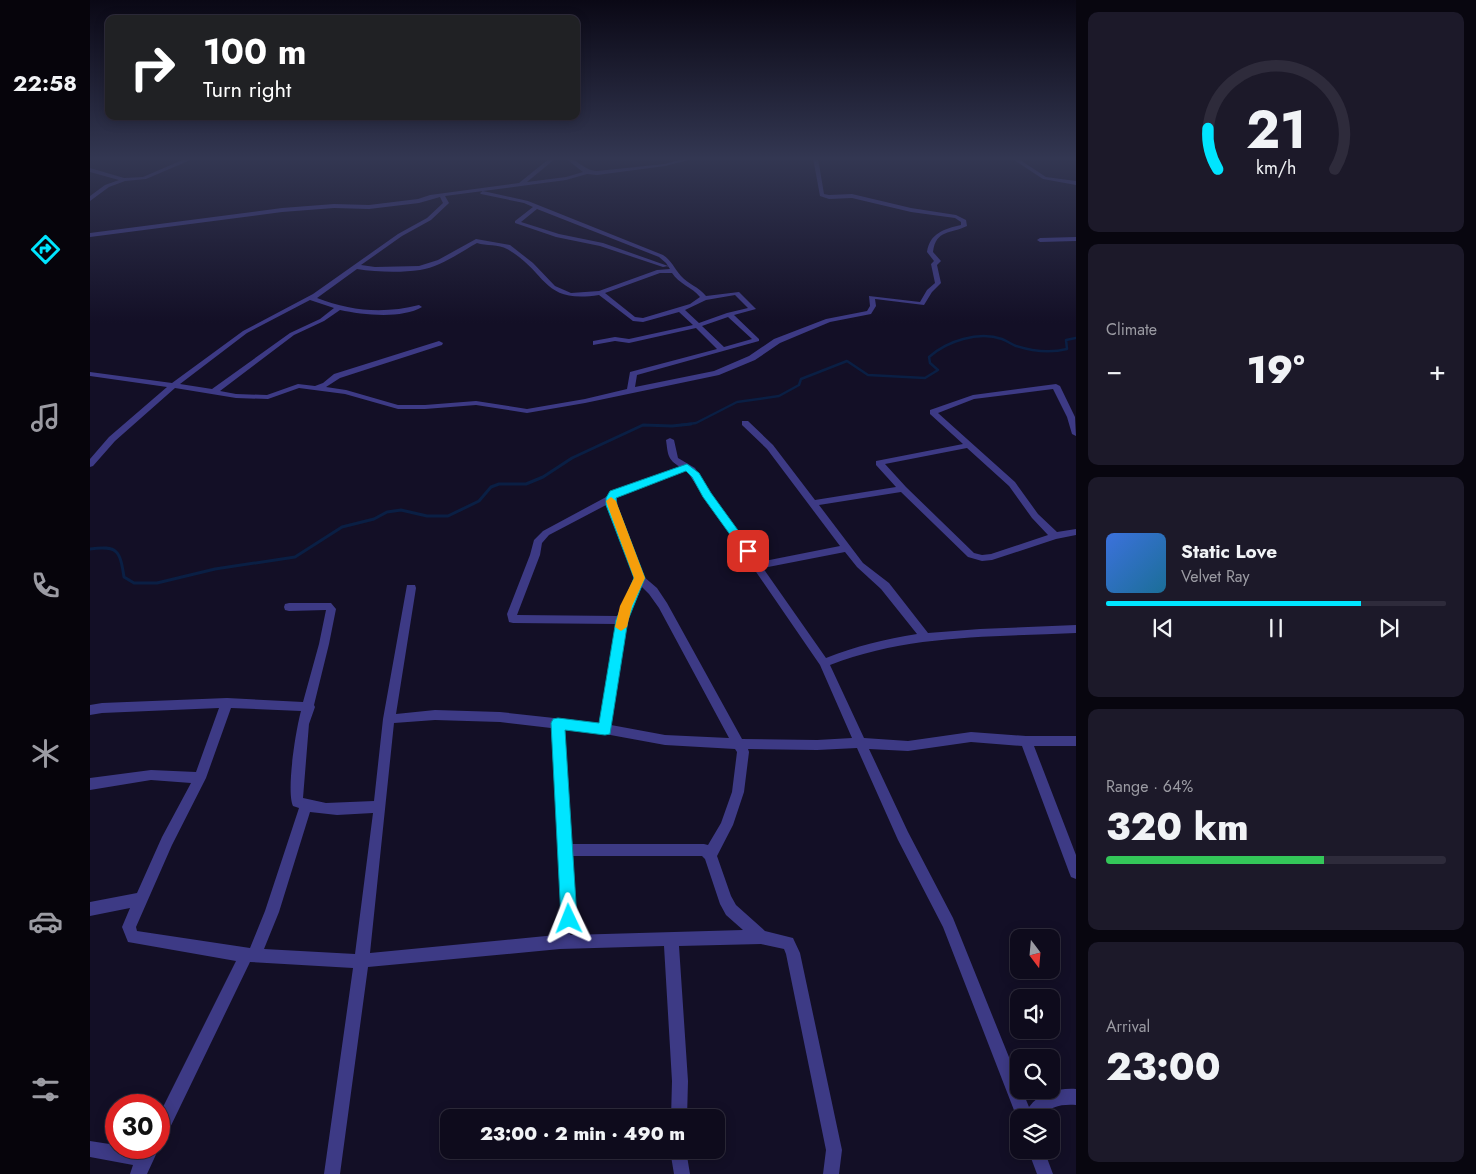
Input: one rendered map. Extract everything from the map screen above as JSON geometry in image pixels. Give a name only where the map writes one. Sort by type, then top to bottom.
[{"type":"street","points":[[90,235],[261,213]]},
{"type":"street","points":[[90,464],[112,439],[172,386],[245,332],[315,295],[358,267],[400,235],[429,219],[436,213]]},
{"type":"street","points":[[528,213],[517,222],[558,236],[609,246],[659,262],[675,271],[686,283],[701,292],[704,298]]},
{"type":"street","points":[[553,213],[662,256],[672,263],[675,271]]},
{"type":"street","points":[[90,374],[261,398],[298,386],[346,392],[398,406],[425,407],[476,403],[527,411],[576,403],[716,373],[752,358],[777,342],[828,320],[869,313],[873,306],[871,297],[922,304],[929,291],[938,283],[934,264],[938,261],[930,252],[931,242],[936,235],[964,226],[964,221],[956,217],[929,213]]},
{"type":"street","points":[[1040,240],[1076,239]]},
{"type":"street","points":[[358,267],[375,269],[420,268],[440,261],[476,241],[490,246],[506,246],[538,270],[552,289],[562,294],[580,297],[600,293],[659,271],[675,271]]},
{"type":"street","points":[[596,343],[615,338],[629,341],[697,326],[730,314],[753,309],[737,293],[704,298],[692,306],[643,320],[633,319],[600,293]]},
{"type":"street","points":[[315,295],[313,299],[339,308],[380,312],[405,311],[419,307]]},
{"type":"street","points":[[215,391],[292,334],[322,320],[339,308]]},
{"type":"street","points":[[680,309],[723,350]]},
{"type":"street","points":[[631,390],[633,374],[757,340],[730,314]]},
{"type":"street","points":[[307,387],[325,385],[337,376],[439,343]]},
{"type":"street","points":[[1056,536],[1036,516],[1012,484],[933,412],[973,397],[1056,386],[1071,417],[1076,434]]},
{"type":"street","points":[[745,424],[770,447],[847,548],[868,572],[885,586],[925,637]]},
{"type":"street","points":[[670,440],[672,455],[696,475],[707,494],[824,663],[903,836],[948,922],[1021,1109]]},
{"type":"street","points":[[968,445],[879,463],[902,489],[971,554],[982,558],[992,557],[1056,536],[1076,532]]},
{"type":"street","points":[[622,620],[513,619],[512,614],[535,555],[537,542],[546,533],[611,498],[613,494],[687,467]]},
{"type":"street","points":[[813,503],[902,489]]},
{"type":"street","points":[[611,498],[639,578],[653,591],[662,606],[743,752],[738,792],[727,825],[710,855]]},
{"type":"street","points":[[758,566],[847,548]]},
{"type":"street","points":[[605,730],[622,620],[639,578]]},
{"type":"street","points":[[332,1174],[376,851],[378,806],[389,719],[411,588]]},
{"type":"street","points":[[289,607],[326,606],[331,609],[302,734],[296,793],[297,802],[306,806],[347,808],[378,806]]},
{"type":"street","points":[[824,663],[851,651],[925,637],[1076,630]]},
{"type":"street","points":[[90,710],[227,703],[309,706]]},
{"type":"street","points":[[227,703],[200,778],[167,841],[129,927],[133,937],[250,955],[360,961],[560,942],[761,937],[788,943],[793,953],[834,1150],[831,1174]]},
{"type":"street","points":[[389,719],[435,715],[500,717],[558,723],[664,740],[740,744],[817,745],[862,743],[908,746],[971,737],[1026,741],[1076,740]]},
{"type":"street","points":[[558,723],[569,919],[560,942]]},
{"type":"street","points":[[1026,741],[1076,872]]},
{"type":"street","points":[[90,784],[151,775],[200,778]]},
{"type":"street","points":[[170,1111],[272,912],[306,806]]},
{"type":"street","points":[[566,850],[704,850],[710,855],[731,910],[761,937]]},
{"type":"street","points":[[90,909],[142,899]]},
{"type":"street","points":[[671,940],[680,1080],[679,1109]]},
{"type":"street","points":[[1037,1109],[1047,1101],[1064,1096],[1076,1097]]},
{"type":"street","points":[[90,1148],[145,1160]]},
{"type":"street","points":[[680,1159],[682,1174]]},
{"type":"street","points":[[1039,1159],[1045,1174]]},
{"type":"waterway","points":[[681,425],[696,423],[737,402],[779,396],[799,385],[801,379],[847,361],[868,375],[925,378],[938,370],[930,363],[929,357],[945,346],[963,339],[983,336],[993,337],[1022,348],[1048,351],[1067,349],[1066,340],[1076,338]]},
{"type":"waterway","points":[[90,549],[107,548],[116,552],[121,561],[124,577],[134,583],[157,583],[215,569],[295,557],[342,527],[374,519],[387,512],[401,510],[427,516],[448,516],[479,501],[491,487],[499,484],[526,484],[543,477],[572,458],[643,425],[672,426],[691,424]]},
{"type":"slow traffic","points":[[611,501],[639,578],[626,606],[621,627]]},
{"type":"route","points":[[569,919],[558,723],[605,730],[622,620],[626,606],[639,578],[611,498],[613,494],[687,467],[696,475],[707,494],[748,551]]}]
